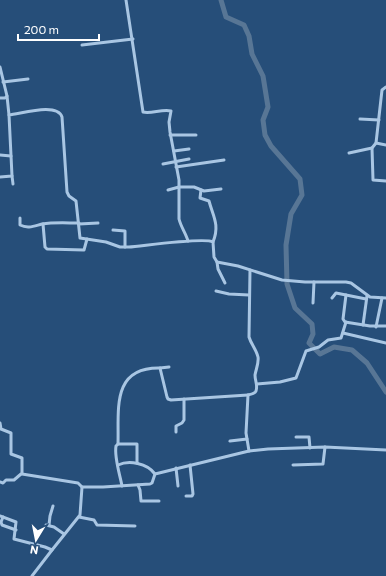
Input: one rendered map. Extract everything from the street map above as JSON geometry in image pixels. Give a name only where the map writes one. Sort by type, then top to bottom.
[{"type":"street","points":[[126,0],[133,39],[142,110],[147,113],[160,110],[171,111],[169,122],[179,187],[179,219],[180,225],[188,241]]},
{"type":"street","points":[[82,45],[133,39]]},
{"type":"street","points":[[0,67],[9,115],[13,184]]},
{"type":"street","points":[[3,82],[28,79]]},
{"type":"street","points":[[349,153],[372,148],[376,144],[382,90],[386,87]]},
{"type":"street","points":[[0,98],[5,98],[6,96]]},
{"type":"street","points":[[9,115],[38,110],[57,111],[61,114],[67,192],[69,196],[76,201],[79,237],[87,240],[106,242],[125,247],[188,241],[207,240],[213,242]]},
{"type":"street","points":[[360,119],[379,120]]},
{"type":"street","points":[[170,135],[196,135]]},
{"type":"street","points":[[376,144],[386,145]]},
{"type":"street","points":[[372,148],[373,180],[386,182]]},
{"type":"street","points":[[174,151],[188,149]]},
{"type":"street","points":[[0,156],[11,156]]},
{"type":"street","points":[[163,164],[189,159]]},
{"type":"street","points":[[176,167],[224,160]]},
{"type":"street","points":[[0,177],[12,176]]},
{"type":"street","points":[[168,190],[179,187],[194,187],[207,191],[221,189]]},
{"type":"street","points":[[201,190],[200,198],[209,201],[211,210],[216,220],[216,234],[213,242],[214,257],[225,283]]},
{"type":"street","points":[[20,218],[19,223],[22,226],[33,227],[43,224],[98,223]]},
{"type":"street","points":[[43,224],[45,247],[47,249],[84,250],[87,240]]},
{"type":"street","points":[[113,230],[125,231],[125,247]]},
{"type":"street","points":[[217,262],[282,280],[351,283],[367,297]]},
{"type":"street","points":[[160,368],[168,399],[248,395],[254,393],[257,384],[255,376],[258,358],[256,349],[251,343],[249,337],[250,270]]},
{"type":"street","points":[[313,303],[314,282]]},
{"type":"street","points":[[216,290],[229,294],[249,295]]},
{"type":"street","points":[[332,298],[336,293],[384,298],[376,327]]},
{"type":"street","points":[[257,384],[280,382],[296,378],[306,351],[323,345],[326,341],[341,338],[346,322],[343,319],[346,295]]},
{"type":"street","points":[[362,325],[367,297]]},
{"type":"street","points":[[346,322],[376,327],[386,326]]},
{"type":"street","points":[[343,333],[386,343]]},
{"type":"street","points":[[122,486],[115,449],[118,444],[119,397],[126,380],[132,375],[142,370],[169,367]]},
{"type":"street","points":[[248,395],[246,439],[249,451]]},
{"type":"street","points":[[176,432],[176,426],[184,420],[184,399]]},
{"type":"street","points":[[0,423],[2,430],[12,433],[11,454],[22,458],[21,474],[14,480],[6,480],[3,483],[0,482]]},
{"type":"street","points":[[296,437],[309,437],[310,448]]},
{"type":"street","points":[[230,442],[246,439]]},
{"type":"street","points":[[118,444],[137,444],[137,463]]},
{"type":"street","points":[[293,465],[323,464],[325,447]]},
{"type":"street","points":[[155,474],[249,451],[272,448],[325,447],[386,450]]},
{"type":"street","points":[[118,465],[122,463],[137,463],[147,466],[155,474]]},
{"type":"street","points":[[186,496],[192,496],[193,494],[190,465]]},
{"type":"street","points":[[176,468],[178,486]]},
{"type":"street","points":[[21,474],[25,476],[78,483],[82,487],[151,484],[155,474]]},
{"type":"street","points":[[138,485],[141,501],[158,501]]},
{"type":"street","points":[[32,576],[79,517],[81,512],[82,487]]},
{"type":"street","points":[[53,506],[48,525],[54,526],[64,534]]},
{"type":"street","points":[[16,530],[2,525],[1,516],[16,522],[16,530],[14,539],[52,550]]},
{"type":"street","points":[[79,517],[94,520],[97,525],[136,526]]},
{"type":"waterway","points":[[221,0],[226,17],[244,25],[249,36],[252,54],[263,76],[268,107],[263,120],[265,135],[271,146],[300,179],[302,195],[291,214],[286,245],[287,284],[295,308],[312,324],[313,334],[309,343],[320,354],[334,347],[352,350],[367,363],[386,392]]}]
